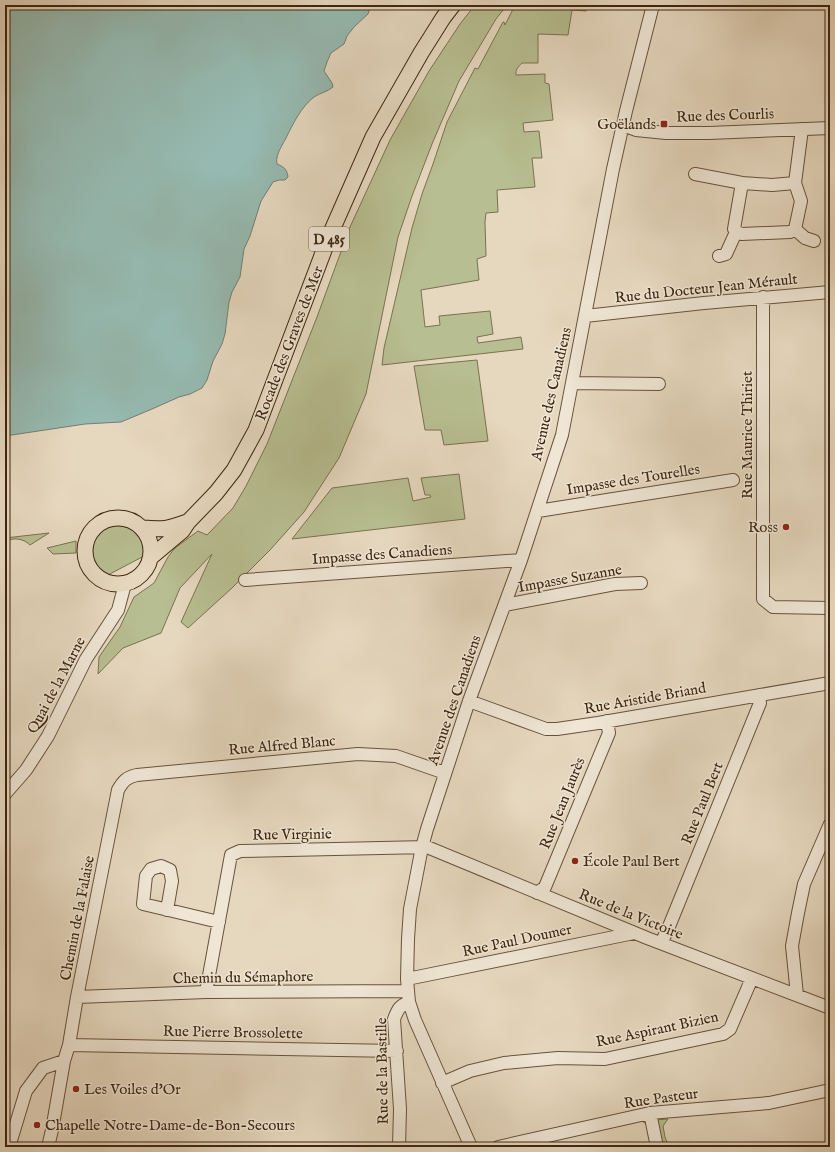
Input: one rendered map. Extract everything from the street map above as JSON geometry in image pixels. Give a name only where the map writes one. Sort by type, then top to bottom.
[{"type":"main road","name":"Rocade des Graves de Mer","points":[[151,557],[182,531],[188,522],[216,493],[234,470],[256,430],[330,237],[373,137],[421,53],[453,5]]},
{"type":"main road","points":[[114,518],[122,518],[137,523],[143,528],[150,541],[152,549],[151,557],[148,566],[142,575],[134,581],[124,584],[113,584],[96,576],[91,570],[85,555],[85,546],[92,530],[98,524],[114,518]]},
{"type":"main road","name":"D 485","points":[[143,528],[161,530],[170,529],[188,522]]},
{"type":"street","name":"Avenue des Canadiens","points":[[471,1147],[415,1020],[409,996],[407,979],[410,909],[427,829],[469,701],[538,511],[562,435],[612,169],[653,5]]},
{"type":"street","name":"Rue des Courlis","points":[[622,128],[666,133],[709,133],[830,128]]},
{"type":"street","points":[[736,232],[742,234],[790,232],[795,229],[801,201],[795,183],[802,129]]},
{"type":"street","points":[[695,174],[742,183],[772,185],[795,183]]},
{"type":"street","points":[[719,256],[726,254],[736,232],[734,229],[742,183]]},
{"type":"street","points":[[795,229],[805,238],[814,241]]},
{"type":"street","name":"Rue du Docteur Jean Mérault","points":[[585,316],[763,297],[830,292]]},
{"type":"street","name":"Rue Maurice Thiriet","points":[[763,297],[763,599],[773,607],[830,608]]},
{"type":"street","points":[[572,383],[659,384]]},
{"type":"street","name":"Impasse des Tourelles","points":[[538,511],[732,480]]},
{"type":"street","name":"Impasse des Canadiens","points":[[245,580],[521,560]]},
{"type":"street","name":"Impasse Suzanne","points":[[505,605],[615,584],[640,583]]},
{"type":"street","name":"Quai de la Marne","points":[[5,794],[26,770],[48,736],[86,659],[118,610],[124,584]]},
{"type":"street","name":"Rue Aristide Briand","points":[[469,701],[546,729],[557,729],[830,683]]},
{"type":"street","name":"Rue Paul Bert","points":[[661,943],[671,922],[760,703],[759,695]]},
{"type":"street","name":"Rue Jean Jaurès","points":[[538,893],[546,887],[608,733],[607,721]]},
{"type":"street","name":"Rue Alfred Blanc","points":[[122,782],[137,775],[358,754],[396,756],[445,773]]},
{"type":"street","name":"Chemin de la Falaise","points":[[48,1147],[118,790],[122,782]]},
{"type":"street","points":[[797,995],[792,946],[798,913],[804,884],[830,824]]},
{"type":"street","name":"Rue de la Victoire","points":[[422,847],[427,847],[661,943],[830,1008]]},
{"type":"street","name":"Rue Virginie","points":[[206,992],[231,856],[240,851],[422,847]]},
{"type":"street","points":[[167,910],[172,881],[170,870],[161,866],[151,869],[146,876],[142,904],[167,910],[219,922]]},
{"type":"street","name":"Rue Paul Doumer","points":[[407,979],[634,932]]},
{"type":"street","name":"Rue Aspirant Bizien","points":[[442,1083],[470,1071],[504,1063],[558,1058],[605,1059],[723,1034],[730,1029],[734,1022],[752,978]]},
{"type":"street","name":"Chemin du Sémaphore","points":[[77,997],[206,992],[409,996]]},
{"type":"street","name":"Rue de la Bastille","points":[[399,1147],[400,1109],[394,1019],[398,1009],[404,1004],[409,996]]},
{"type":"street","name":"Rue Pierre Brossolette","points":[[69,1045],[397,1051]]},
{"type":"street","points":[[9,1147],[26,1091],[43,1068],[64,1061]]},
{"type":"street","name":"Rue Pasteur","points":[[498,1147],[650,1113],[769,1103],[830,1090]]},
{"type":"street","points":[[650,1113],[657,1147]]},
{"type":"green space","points":[[475,5],[507,5],[496,19],[459,81],[412,196],[398,237],[366,394],[339,458],[304,512],[270,550],[232,588],[188,628],[181,622],[212,554],[180,588],[161,633],[123,648],[98,674],[99,657],[120,627],[134,597],[154,583],[168,557],[175,548],[198,531],[207,535],[233,508],[246,486],[267,444],[317,317],[350,227],[390,140],[429,71],[460,24]]},
{"type":"green space","points":[[515,5],[587,5],[586,11],[572,10],[568,35],[538,34],[538,63],[522,63],[516,72],[516,75],[545,74],[545,83],[549,84],[553,120],[523,123],[524,132],[539,131],[542,158],[532,158],[535,187],[497,190],[498,212],[486,213],[486,256],[477,259],[479,280],[421,290],[425,327],[440,325],[439,316],[490,311],[493,334],[477,337],[478,343],[521,337],[523,349],[382,365],[384,348],[412,228],[447,122],[475,68],[478,69],[503,22],[505,25]]},
{"type":"green space","points":[[477,360],[488,441],[444,445],[441,430],[425,430],[414,366]]},
{"type":"green space","points":[[459,474],[465,519],[292,539],[332,488],[408,478],[413,501],[431,497],[430,495],[425,495],[421,478]]},
{"type":"green space","points":[[115,523],[129,526],[138,532],[143,542],[146,555],[106,576],[93,562],[90,554],[90,546],[98,532]]},
{"type":"green space","points":[[49,533],[30,545],[18,539],[11,539],[5,542],[5,538]]},
{"type":"green space","points":[[76,541],[76,553],[53,554],[47,548]]},
{"type":"green space","points":[[668,1119],[663,1126],[669,1147],[653,1147],[649,1126],[642,1121]]},
{"type":"water","points":[[5,5],[371,5],[368,14],[354,27],[347,36],[344,44],[331,53],[324,71],[333,87],[309,101],[301,111],[279,150],[277,164],[285,169],[288,177],[285,180],[273,182],[261,201],[250,236],[244,249],[240,277],[232,292],[229,302],[225,334],[222,344],[213,361],[207,380],[202,388],[190,394],[179,397],[121,422],[85,424],[5,436]]},
{"type":"place","name":"Goëlands","points":[[664,124]]},
{"type":"place","name":"Ross","points":[[786,527]]},
{"type":"place","name":"École Paul Bert","points":[[575,861]]},
{"type":"place","name":"Les Voiles d'Or","points":[[76,1089]]},
{"type":"place","name":"Chapelle Notre-Dame-de-Bon-Secours","points":[[37,1125]]}]
